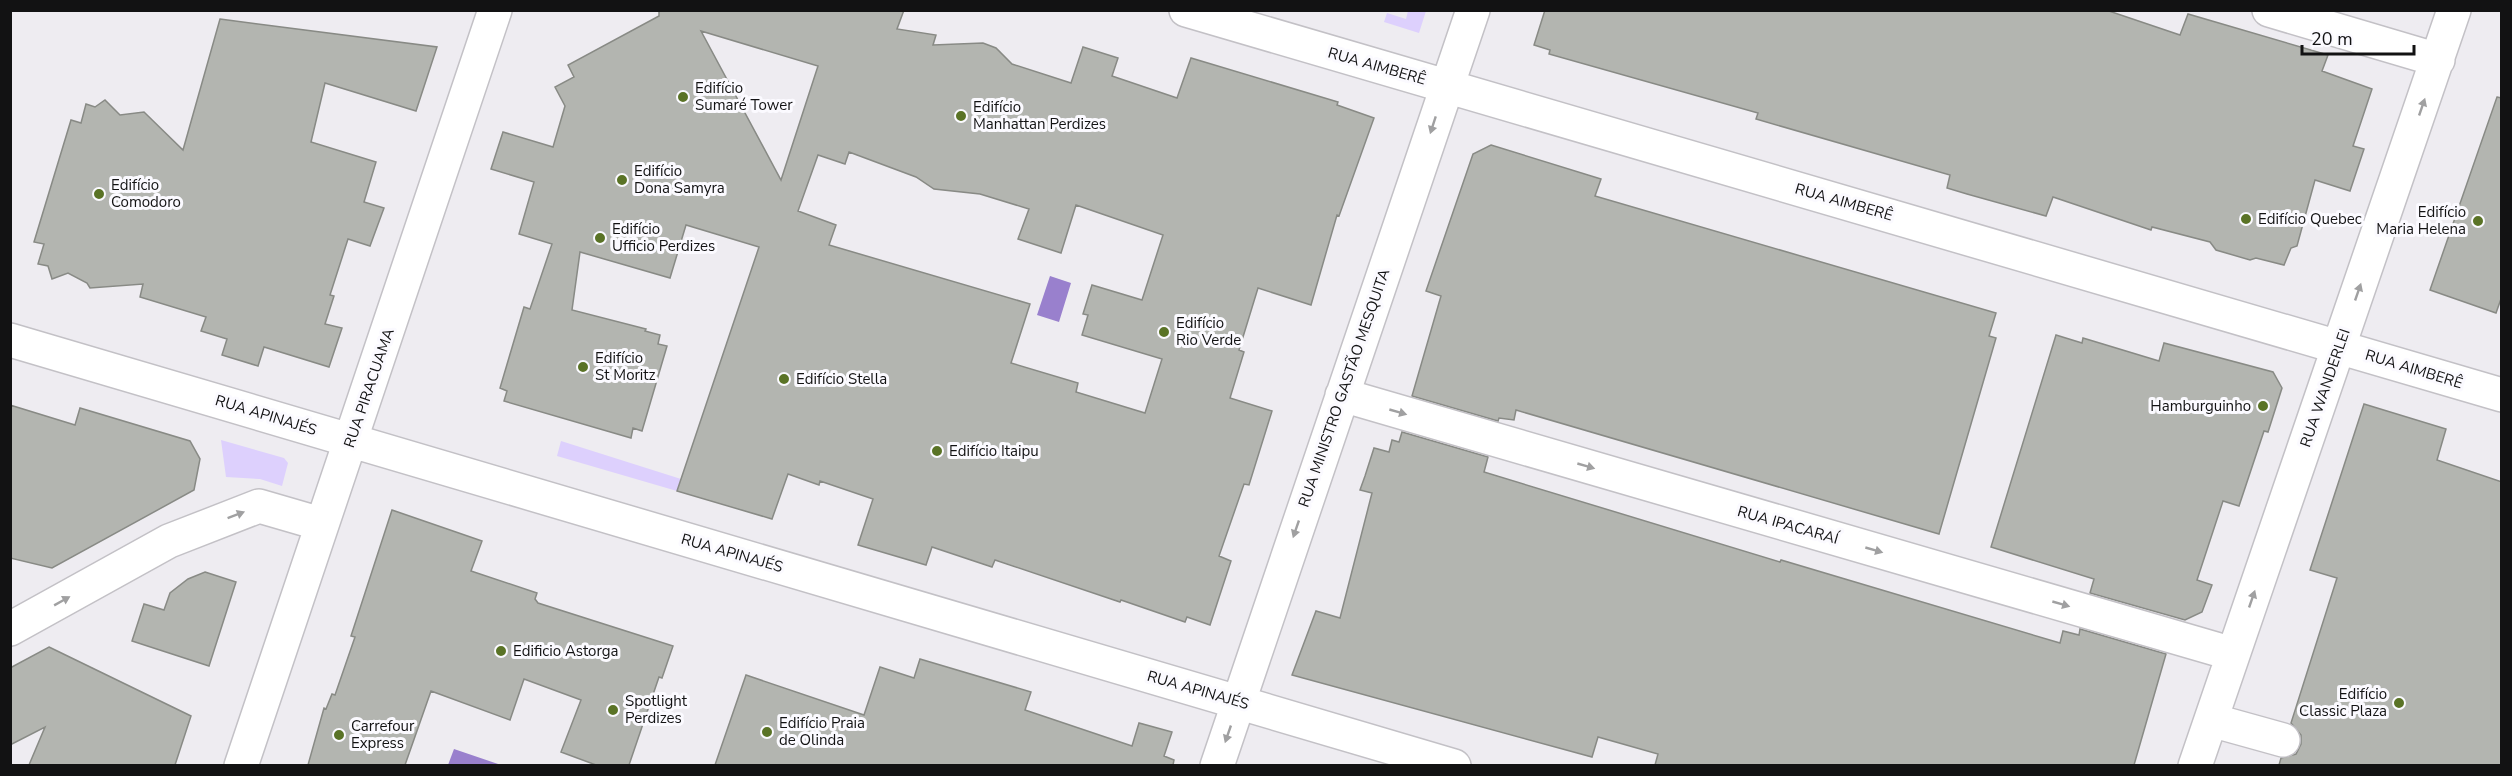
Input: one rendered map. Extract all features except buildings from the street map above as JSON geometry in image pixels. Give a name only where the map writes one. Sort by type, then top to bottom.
[{"type":"street","name":"RUA PIRACUAMA","points":[[242,765],[495,10]]},
{"type":"street","name":"RUA AIMBERÊ","points":[[1186,10],[2502,395]]},
{"type":"street","name":"RUA MINISTRO GASTÃO MESQUITA","points":[[1217,765],[1473,10]]},
{"type":"street","points":[[2269,10],[2438,60]]},
{"type":"street","name":"RUA WANDERLEI","points":[[2195,765],[2454,10]]},
{"type":"street","name":"RUA APINAJÉS","points":[[10,340],[1454,765]]},
{"type":"street","name":"RUA IPACARAÍ","points":[[1342,395],[2233,654]]},
{"type":"street","points":[[10,629],[168,542],[259,506],[321,524]]},
{"type":"street","points":[[2211,720],[2283,740]]},
{"type":"shaded area","points":[[1408,11],[1426,11],[1419,33],[1384,22],[1387,13],[1406,19]]},
{"type":"shaded area","points":[[1050,276],[1071,283],[1059,322],[1037,315]]},
{"type":"shaded area","points":[[221,440],[284,458],[288,463],[282,486],[260,479],[226,477]]},
{"type":"shaded area","points":[[561,441],[681,479],[677,491],[557,456]]},
{"type":"shaded area","points":[[454,749],[501,765],[448,765]]},
{"type":"place","name":"Edifício Sumaré Tower","points":[[683,97]]},
{"type":"place","name":"Edifício Manhattan Perdizes","points":[[961,116]]},
{"type":"place","name":"Edifício Dona Samyra","points":[[622,180]]},
{"type":"place","name":"Edifício Comodoro","points":[[99,194]]},
{"type":"place","name":"Edifício Quebec","points":[[2246,219]]},
{"type":"place","name":"Edifício Maria Helena","points":[[2478,221]]},
{"type":"place","name":"Edifício Ufficio Perdizes","points":[[600,238]]},
{"type":"place","name":"Edifício Rio Verde","points":[[1164,332]]},
{"type":"place","name":"Edifício St Moritz","points":[[583,367]]},
{"type":"place","name":"Edifício Stella","points":[[784,379]]},
{"type":"place","name":"Hamburguinho","points":[[2263,406]]},
{"type":"place","name":"Edifício Itaipu","points":[[937,451]]},
{"type":"place","name":"Edificio Astorga","points":[[501,651]]},
{"type":"place","name":"Edifício Classic Plaza","points":[[2399,703]]},
{"type":"place","name":"Spotlight Perdizes","points":[[613,710]]},
{"type":"place","name":"Edifício Praia de Olinda","points":[[767,732]]},
{"type":"place","name":"Carrefour Express","points":[[339,735]]}]
